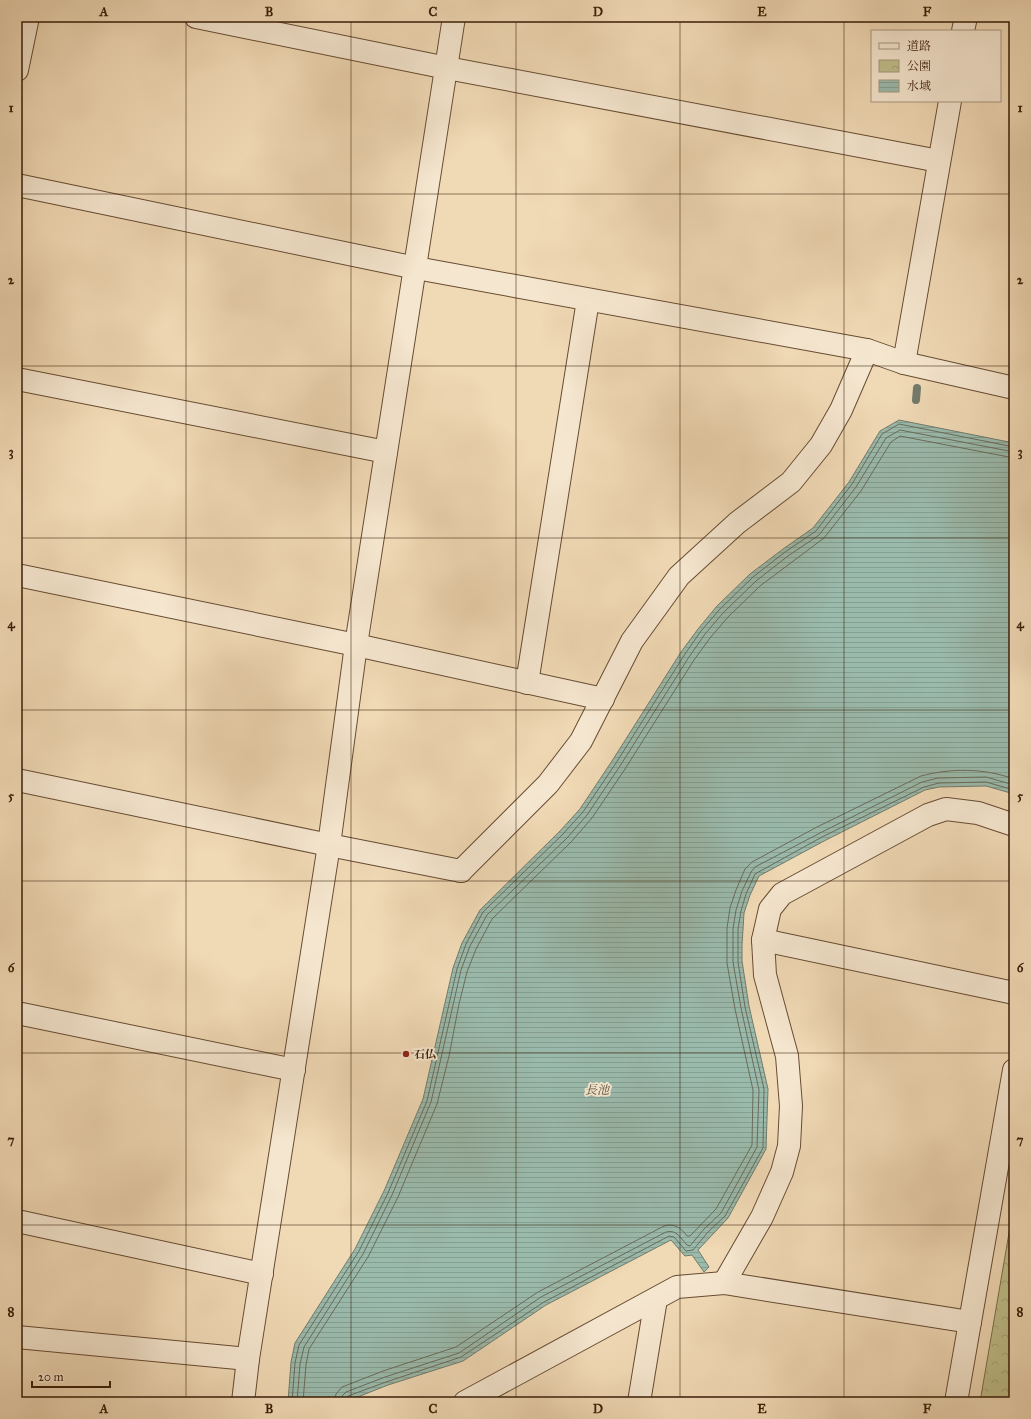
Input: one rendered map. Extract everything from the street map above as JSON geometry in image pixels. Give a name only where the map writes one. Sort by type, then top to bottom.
[{"type":"street","points":[[17,70],[28,17]]},
{"type":"street","points":[[196,17],[447,68],[939,161]]},
{"type":"street","points":[[243,1402],[248,1359],[329,845],[356,646],[454,17]]},
{"type":"street","points":[[963,30],[966,17]]},
{"type":"street","points":[[904,363],[950,102]]},
{"type":"street","points":[[17,184],[416,268],[867,350],[904,363],[1014,388]]},
{"type":"street","points":[[527,683],[588,300]]},
{"type":"street","points":[[17,780],[461,871],[548,784],[581,741],[632,641],[679,576],[737,522],[791,482],[821,445],[841,410],[867,350]]},
{"type":"street","points":[[17,379],[386,452]]},
{"type":"street","points":[[17,575],[603,699]]},
{"type":"street","points":[[724,1283],[762,1217],[782,1172],[789,1146],[791,1106],[787,1056],[765,975],[763,940],[770,909],[782,894],[928,815],[946,809],[978,813],[1014,825]]},
{"type":"street","points":[[763,940],[1014,993]]},
{"type":"street","points":[[17,1013],[294,1070]]},
{"type":"street","points":[[956,1402],[1014,1070]]},
{"type":"street","points":[[17,1221],[262,1274]]},
{"type":"street","points":[[465,1402],[612,1321],[656,1300],[677,1287],[724,1283],[970,1322]]},
{"type":"street","points":[[639,1402],[656,1300]]},
{"type":"street","points":[[17,1337],[248,1359]]},
{"type":"green space","points":[[1014,1204],[1014,1402],[980,1402]]},
{"type":"water","name":"長池","points":[[899,420],[1014,443],[1014,794],[986,786],[939,787],[925,790],[759,876],[750,895],[744,913],[742,961],[749,1006],[768,1089],[766,1149],[728,1218],[698,1250],[709,1267],[704,1272],[692,1255],[685,1256],[671,1240],[546,1305],[463,1361],[388,1385],[345,1402],[288,1402],[291,1362],[295,1343],[355,1249],[384,1191],[423,1099],[453,968],[462,943],[480,910],[560,831],[580,809],[681,652],[717,606],[750,574],[813,528],[849,482],[880,431]]},
{"type":"waterway","points":[[916,400],[917,388]]},
{"type":"place","name":"石仏","points":[[406,1054]]}]
